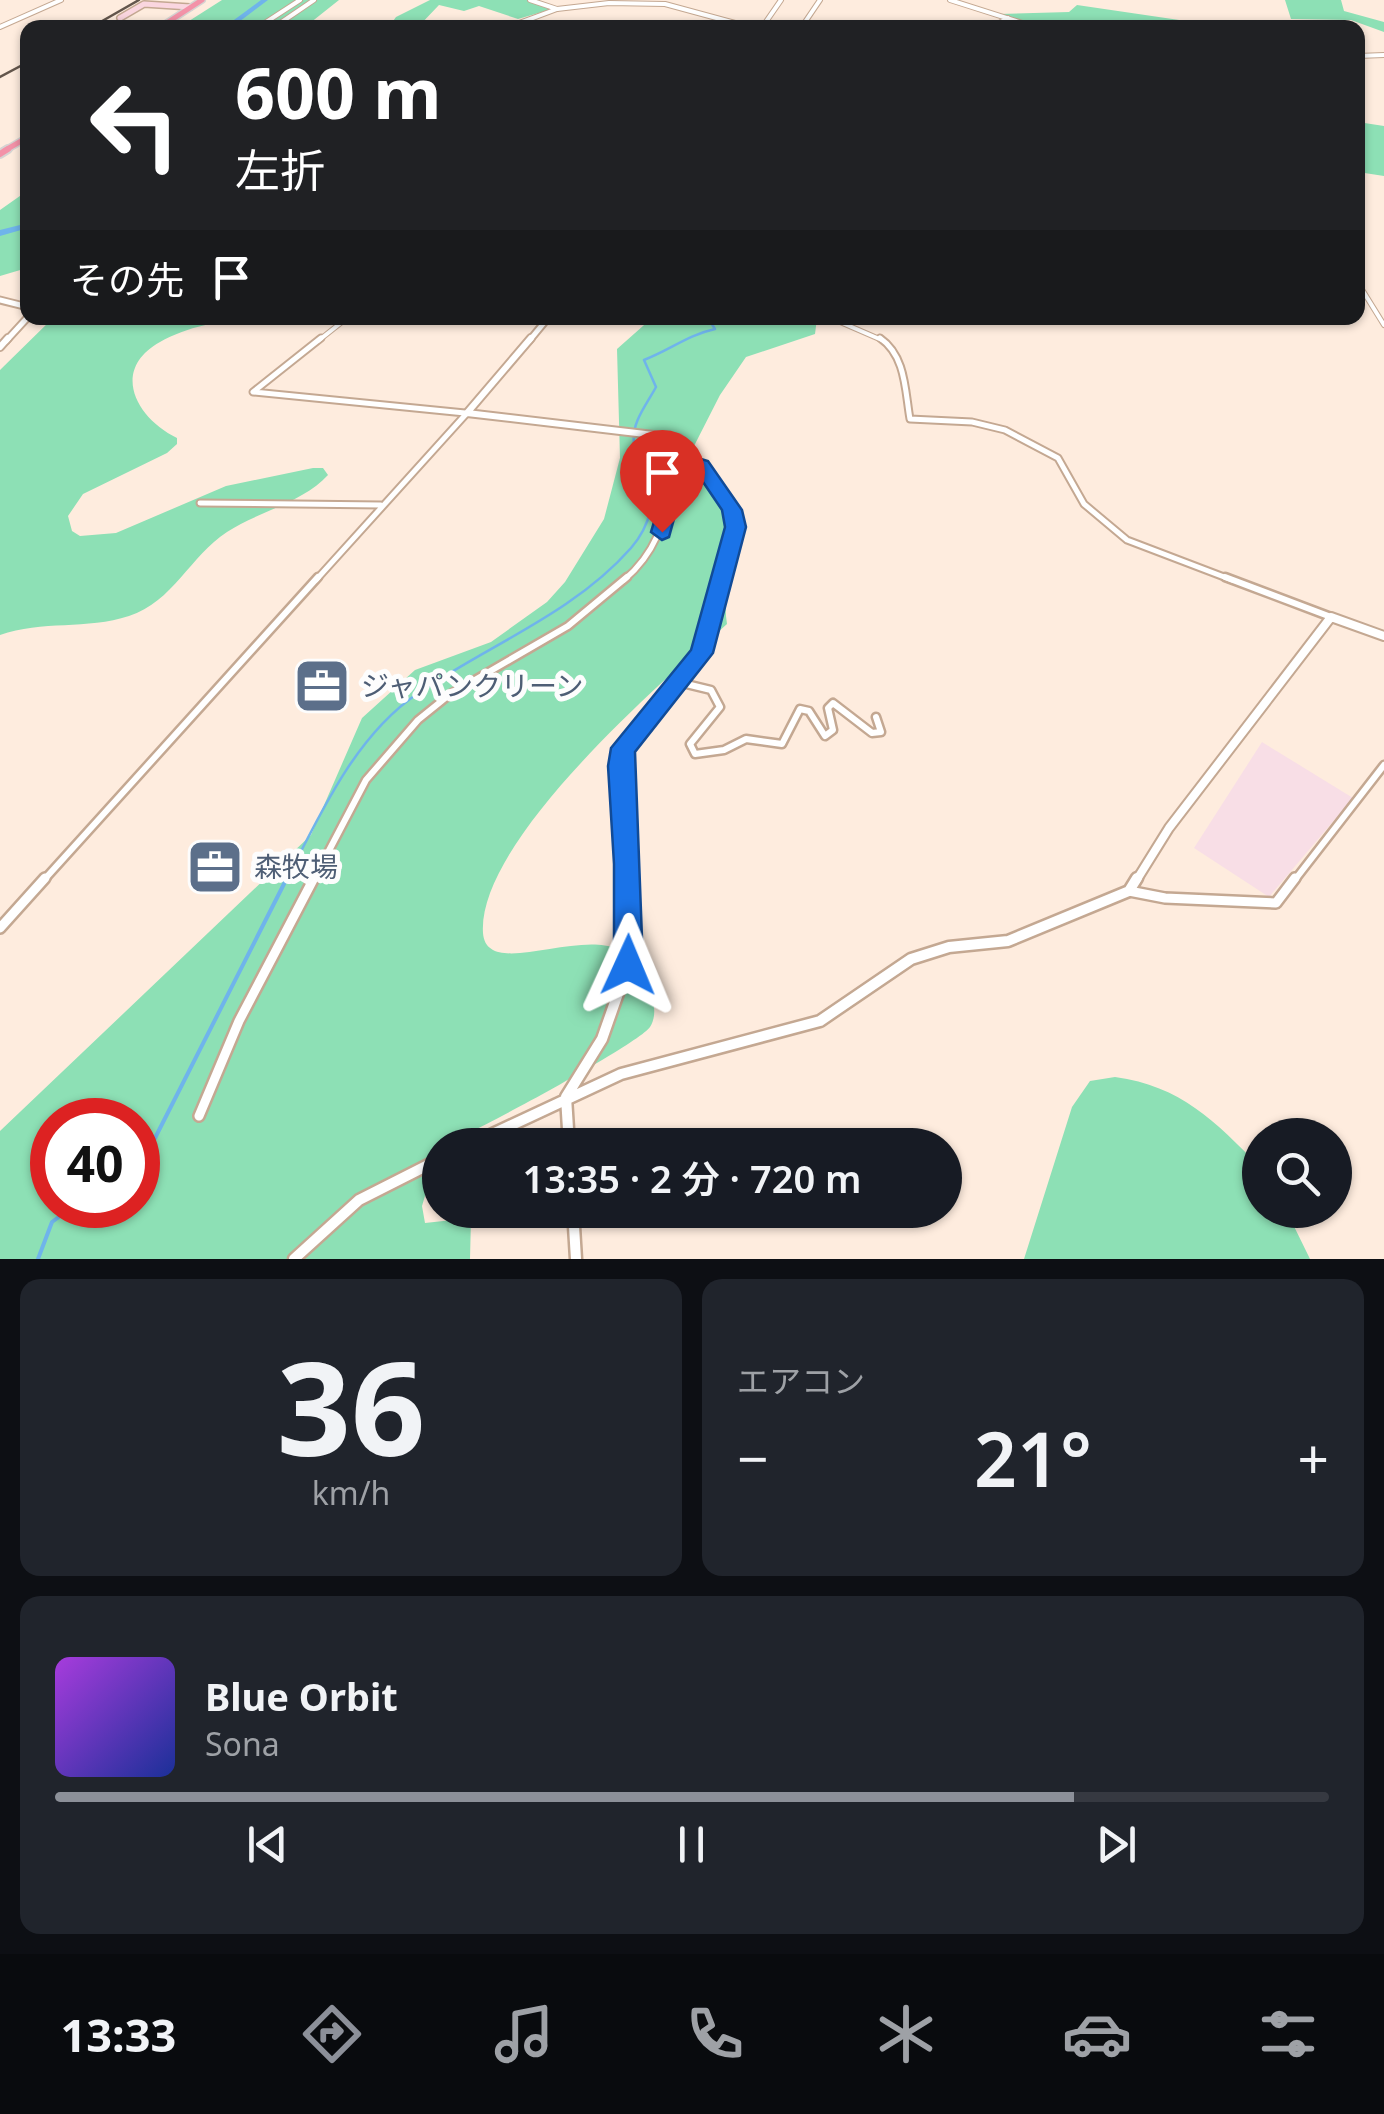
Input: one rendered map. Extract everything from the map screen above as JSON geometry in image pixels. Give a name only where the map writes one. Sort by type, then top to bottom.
[{"type":"highway","points":[[171,20],[202,0]]},
{"type":"main road","points":[[120,18],[144,4],[190,7]]},
{"type":"street","points":[[0,27],[61,0]]},
{"type":"street","points":[[151,5],[157,0]]},
{"type":"street","points":[[168,6],[174,0]]},
{"type":"street","points":[[269,20],[300,0]]},
{"type":"street","points":[[285,20],[314,0]]},
{"type":"street","points":[[530,0],[557,9]]},
{"type":"street","points":[[668,5],[676,0]]},
{"type":"street","points":[[950,0],[1015,20]]},
{"type":"street","points":[[527,20],[557,9],[649,2],[718,20]]},
{"type":"street","points":[[1005,20],[1009,18]]},
{"type":"street","points":[[1365,294],[1384,324]]},
{"type":"street","points":[[0,347],[21,325]]},
{"type":"street","points":[[339,325],[252,392],[672,436],[683,441],[732,510],[736,527],[702,653],[624,748],[620,766],[628,864],[628,965],[602,1039],[566,1096],[568,1128]]},
{"type":"street","points":[[0,928],[467,414],[542,325]]},
{"type":"street","points":[[850,325],[881,336],[896,349],[910,419],[972,422],[1006,430],[1058,458],[1084,504],[1128,540],[1384,636]]},
{"type":"street","points":[[200,1116],[239,1021],[366,780],[418,720],[449,695],[568,626],[617,588],[655,546],[674,482],[701,466]]},
{"type":"street","points":[[200,502],[382,505]]},
{"type":"street","points":[[503,1128],[566,1096],[640,1069],[820,1021],[911,960],[949,947],[1008,941],[1130,891],[1169,828],[1331,617]]},
{"type":"street","points":[[678,682],[711,690],[720,707],[690,744],[695,754],[724,750],[746,739],[782,744],[800,709],[808,712],[825,736],[832,730],[828,708],[833,703],[868,732],[881,732],[876,717]]},
{"type":"street","points":[[1130,891],[1150,898],[1250,898],[1276,903],[1384,765]]},
{"type":"street","points":[[294,1259],[359,1200],[422,1169]]},
{"type":"street","points":[[574,1228],[576,1259]]},
{"type":"shaded area","points":[[1262,742],[1353,798],[1269,897],[1194,848]]},
{"type":"green space","points":[[222,0],[299,0],[266,20],[191,20]]},
{"type":"green space","points":[[303,0],[339,0],[314,20],[271,20]]},
{"type":"green space","points":[[430,0],[529,0],[552,9],[518,19],[479,6],[464,11],[439,5],[425,20],[394,20]]},
{"type":"green space","points":[[1285,0],[1341,0],[1344,11],[1384,22],[1384,32],[1365,25],[1365,20],[1291,19]]},
{"type":"green space","points":[[1077,5],[1179,20],[1017,20],[999,14],[1069,12]]},
{"type":"green space","points":[[1365,123],[1384,126],[1384,176],[1365,173]]},
{"type":"green space","points":[[20,196],[20,270],[0,276],[0,210]]},
{"type":"green space","points":[[46,325],[207,325],[160,342],[136,366],[134,393],[140,406],[162,429],[177,438],[177,444],[167,453],[83,494],[68,516],[72,531],[80,536],[116,533],[226,486],[313,468],[323,468],[328,475],[293,500],[227,532],[202,553],[170,590],[144,609],[97,623],[32,628],[0,635],[0,370]]},
{"type":"green space","points":[[644,325],[816,325],[815,334],[746,357],[720,395],[693,448],[744,515],[728,583],[727,624],[578,766],[509,854],[489,896],[483,933],[489,947],[504,953],[598,945],[619,950],[635,963],[644,978],[654,1011],[650,1027],[639,1036],[481,1127],[422,1128],[422,1228],[471,1228],[470,1259],[0,1259],[0,1131],[30,1102],[30,1228],[160,1228],[160,1098],[35,1098],[311,835],[362,718],[415,670],[491,642],[547,602],[565,582],[604,519],[620,458],[617,349]]},
{"type":"green space","points":[[1115,1077],[1159,1088],[1212,1121],[1242,1149],[1242,1228],[1295,1228],[1310,1259],[1024,1259],[1072,1107],[1090,1081]]},
{"type":"waterway","points":[[237,20],[265,0]]},
{"type":"waterway","points":[[0,233],[20,227]]},
{"type":"waterway","points":[[286,881],[357,754],[395,711],[444,676],[583,592],[638,539],[647,521],[652,490],[634,436],[637,421],[656,387],[644,360],[715,329],[712,325]]},
{"type":"waterway","points":[[160,1128],[287,878]]},
{"type":"waterway","points":[[38,1259],[50,1228]]},
{"type":"railway","points":[[104,20],[139,0]]},
{"type":"railway","points":[[0,77],[20,66]]},
{"type":"place","name":"ジャパンクリーン","points":[[322,686]]},
{"type":"place","name":"森牧場","points":[[215,867]]},
{"type":"route","points":[[628,965],[628,864],[620,766],[624,748],[702,653],[736,527],[732,510],[701,466],[674,482],[662,532]]}]
